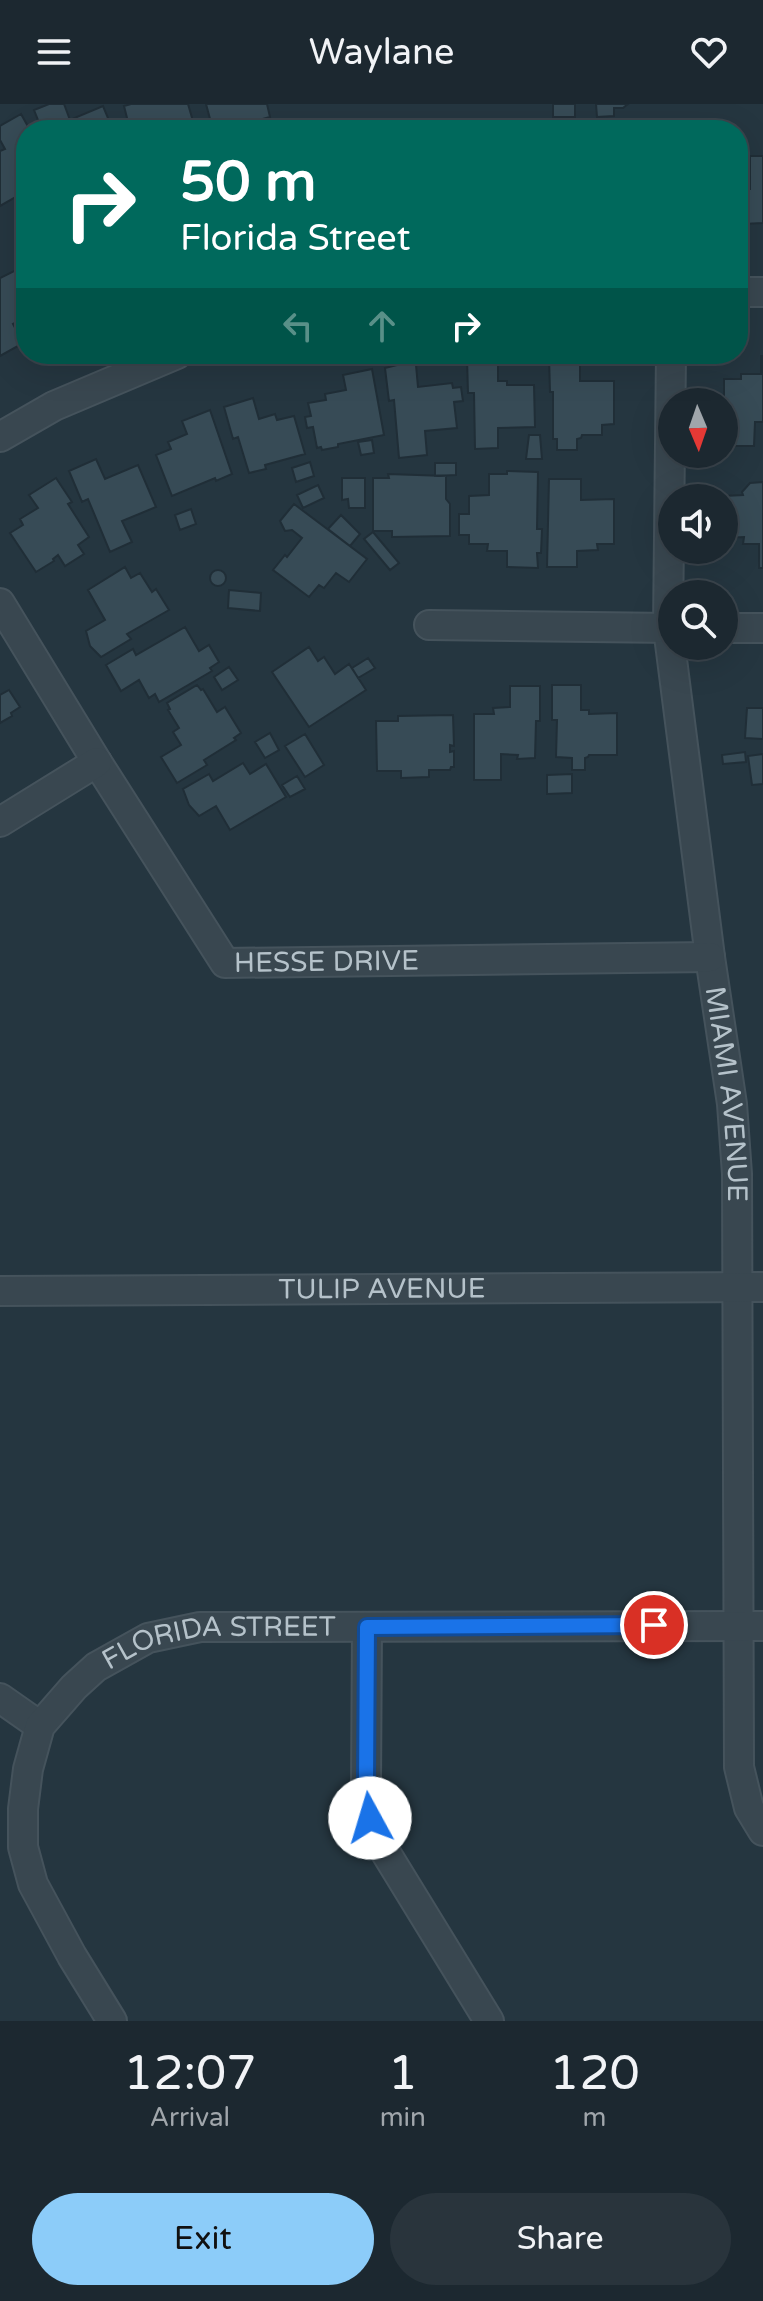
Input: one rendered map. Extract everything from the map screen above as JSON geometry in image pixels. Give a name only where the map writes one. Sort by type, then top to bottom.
[{"type":"street","points":[[0,437],[54,406],[153,364]]},
{"type":"street","name":"MIAMI AVENUE","points":[[670,580],[671,364]]},
{"type":"street","name":"HESSE DRIVE","points":[[0,603],[225,963],[710,957]]},
{"type":"street","points":[[429,625],[658,628]]},
{"type":"street","points":[[738,628],[763,628]]},
{"type":"street","name":"MIAMI AVENUE","points":[[674,660],[710,957],[732,1104],[750,1287],[751,1626],[739,1767],[749,1808],[763,1831]]},
{"type":"street","points":[[0,822],[97,762]]},
{"type":"street","name":"TULIP AVENUE","points":[[0,1291],[750,1287]]},
{"type":"street","name":"FLORIDA STREET","points":[[40,1726],[96,1667],[148,1638],[200,1627],[751,1626]]},
{"type":"street","points":[[367,1627],[366,1785],[370,1818],[378,1840],[489,2021]]},
{"type":"street","points":[[0,1698],[40,1726],[28,1769],[23,1809],[23,1847],[33,1884],[112,2021]]},
{"type":"building","points":[[49,104],[64,104],[70,120],[38,120],[34,110]]},
{"type":"building","points":[[188,104],[193,120],[128,120],[124,106]]},
{"type":"building","points":[[206,104],[267,104],[270,117],[259,120],[210,120]]},
{"type":"building","points":[[553,104],[575,104],[575,117],[553,117]]},
{"type":"building","points":[[596,104],[628,104],[623,108],[614,108],[614,116],[597,117]]},
{"type":"building","points":[[103,106],[109,120],[70,120]]},
{"type":"building","points":[[21,114],[24,120],[16,120],[16,197],[0,206],[0,151],[5,149],[0,140],[0,126]]},
{"type":"building","points":[[750,156],[763,156],[763,223],[748,224]]},
{"type":"building","points":[[16,270],[16,322],[13,324],[16,347],[0,356],[0,278]]},
{"type":"building","points":[[763,356],[763,422],[755,422],[754,446],[738,446],[738,388],[724,388],[724,379],[741,379],[741,374],[761,374]]},
{"type":"building","points":[[401,364],[416,365],[418,387],[452,383],[453,388],[461,387],[463,401],[454,402],[457,428],[425,431],[427,455],[399,458],[394,400],[389,401],[385,368]]},
{"type":"building","points":[[467,364],[498,364],[498,381],[507,381],[507,385],[534,385],[535,427],[498,428],[498,448],[475,449],[474,393],[468,393]]},
{"type":"building","points":[[549,364],[580,364],[580,381],[614,381],[614,424],[602,425],[602,435],[582,435],[577,439],[577,450],[557,450],[557,439],[553,439],[553,392],[550,392]]},
{"type":"building","points":[[372,369],[384,435],[338,444],[338,447],[317,448],[313,427],[307,428],[305,417],[311,416],[308,403],[326,400],[325,394],[346,390],[343,375]]},
{"type":"building","points":[[253,398],[259,419],[275,414],[277,420],[294,416],[305,454],[265,465],[266,469],[249,473],[238,437],[233,439],[224,407]]},
{"type":"building","points":[[210,410],[232,474],[172,496],[156,455],[171,449],[168,442],[187,434],[182,421]]},
{"type":"building","points":[[529,435],[540,435],[542,459],[526,459]]},
{"type":"building","points":[[372,440],[374,453],[361,455],[358,442]]},
{"type":"building","points":[[96,459],[105,479],[138,465],[156,507],[122,521],[132,542],[110,552],[88,499],[82,502],[69,471]]},
{"type":"building","points":[[310,462],[314,476],[296,482],[292,468]]},
{"type":"building","points":[[435,463],[456,463],[456,475],[435,476]]},
{"type":"building","points":[[507,471],[538,472],[537,529],[542,529],[541,553],[537,553],[538,568],[507,567],[507,551],[487,551],[488,544],[469,544],[469,535],[459,535],[459,514],[469,514],[469,496],[489,495],[489,474],[507,474]]},
{"type":"building","points":[[388,474],[446,476],[450,536],[392,537],[392,531],[373,531],[373,478],[389,478]]},
{"type":"building","points":[[56,478],[89,537],[78,545],[84,554],[65,566],[58,555],[36,572],[10,533],[23,525],[20,519],[38,508],[29,495]]},
{"type":"building","points":[[342,478],[365,478],[365,508],[349,508],[348,499],[342,500]]},
{"type":"building","points":[[549,479],[581,479],[581,500],[614,499],[614,544],[597,544],[598,550],[577,551],[577,567],[547,567]]},
{"type":"building","points":[[763,482],[763,568],[759,568],[759,544],[743,544],[744,537],[738,537],[738,495],[743,495],[750,483]]},
{"type":"building","points":[[318,485],[324,498],[303,508],[297,495]]},
{"type":"building","points":[[294,504],[367,559],[349,582],[336,573],[324,588],[319,585],[309,597],[273,570],[302,538],[292,530],[285,531],[280,521]]},
{"type":"building","points":[[191,509],[196,524],[180,530],[175,515]]},
{"type":"building","points":[[341,515],[360,534],[350,546],[328,529]]},
{"type":"building","points":[[373,532],[399,563],[390,570],[364,539]]},
{"type":"building","points":[[125,567],[131,578],[140,573],[152,592],[156,589],[169,610],[127,634],[131,639],[101,657],[90,646],[86,631],[105,620],[88,590]]},
{"type":"building","points":[[218,570],[224,572],[224,584],[218,586],[212,584],[210,578],[212,572]]},
{"type":"building","points":[[229,590],[261,593],[260,611],[228,608]]},
{"type":"building","points":[[185,627],[199,651],[209,645],[219,662],[210,668],[212,671],[159,702],[155,694],[149,698],[139,680],[121,691],[106,665],[133,649],[136,655]]},
{"type":"building","points":[[309,647],[318,661],[324,657],[335,674],[349,664],[366,690],[309,727],[272,672]]},
{"type":"building","points":[[368,658],[375,668],[358,678],[352,668]]},
{"type":"building","points":[[229,667],[238,680],[222,690],[214,677]]},
{"type":"building","points":[[197,685],[203,689],[217,712],[225,707],[241,733],[234,738],[236,740],[204,760],[207,765],[177,783],[161,757],[181,745],[173,732],[179,728],[167,703]]},
{"type":"building","points":[[552,685],[581,685],[581,710],[589,710],[589,714],[617,713],[617,755],[589,755],[585,758],[585,770],[572,770],[572,758],[556,757],[557,720],[552,720]]},
{"type":"building","points":[[510,686],[540,686],[540,721],[536,721],[535,758],[517,759],[518,755],[501,754],[501,780],[474,780],[474,714],[494,714],[493,708],[510,707]]},
{"type":"building","points":[[9,690],[20,707],[0,723],[0,695]]},
{"type":"building","points":[[747,708],[763,708],[763,739],[745,738]]},
{"type":"building","points":[[453,715],[454,746],[450,745],[450,752],[454,751],[454,767],[450,770],[429,770],[429,777],[401,778],[401,771],[377,771],[376,721],[398,721],[398,716]]},
{"type":"building","points":[[270,733],[279,750],[265,758],[255,742]]},
{"type":"building","points":[[305,734],[324,765],[305,777],[285,746]]},
{"type":"building","points":[[745,752],[746,762],[723,764],[722,755]]},
{"type":"building","points":[[763,754],[763,784],[752,785],[748,756]]},
{"type":"building","points":[[243,763],[250,774],[266,764],[286,797],[230,830],[216,806],[199,816],[189,805],[183,789],[209,774],[213,781]]},
{"type":"building","points":[[572,774],[572,793],[547,794],[547,775]]},
{"type":"building","points":[[297,776],[305,789],[290,797],[282,785]]},
{"type":"route","points":[[370,1818],[366,1785],[367,1627],[654,1625]]}]
